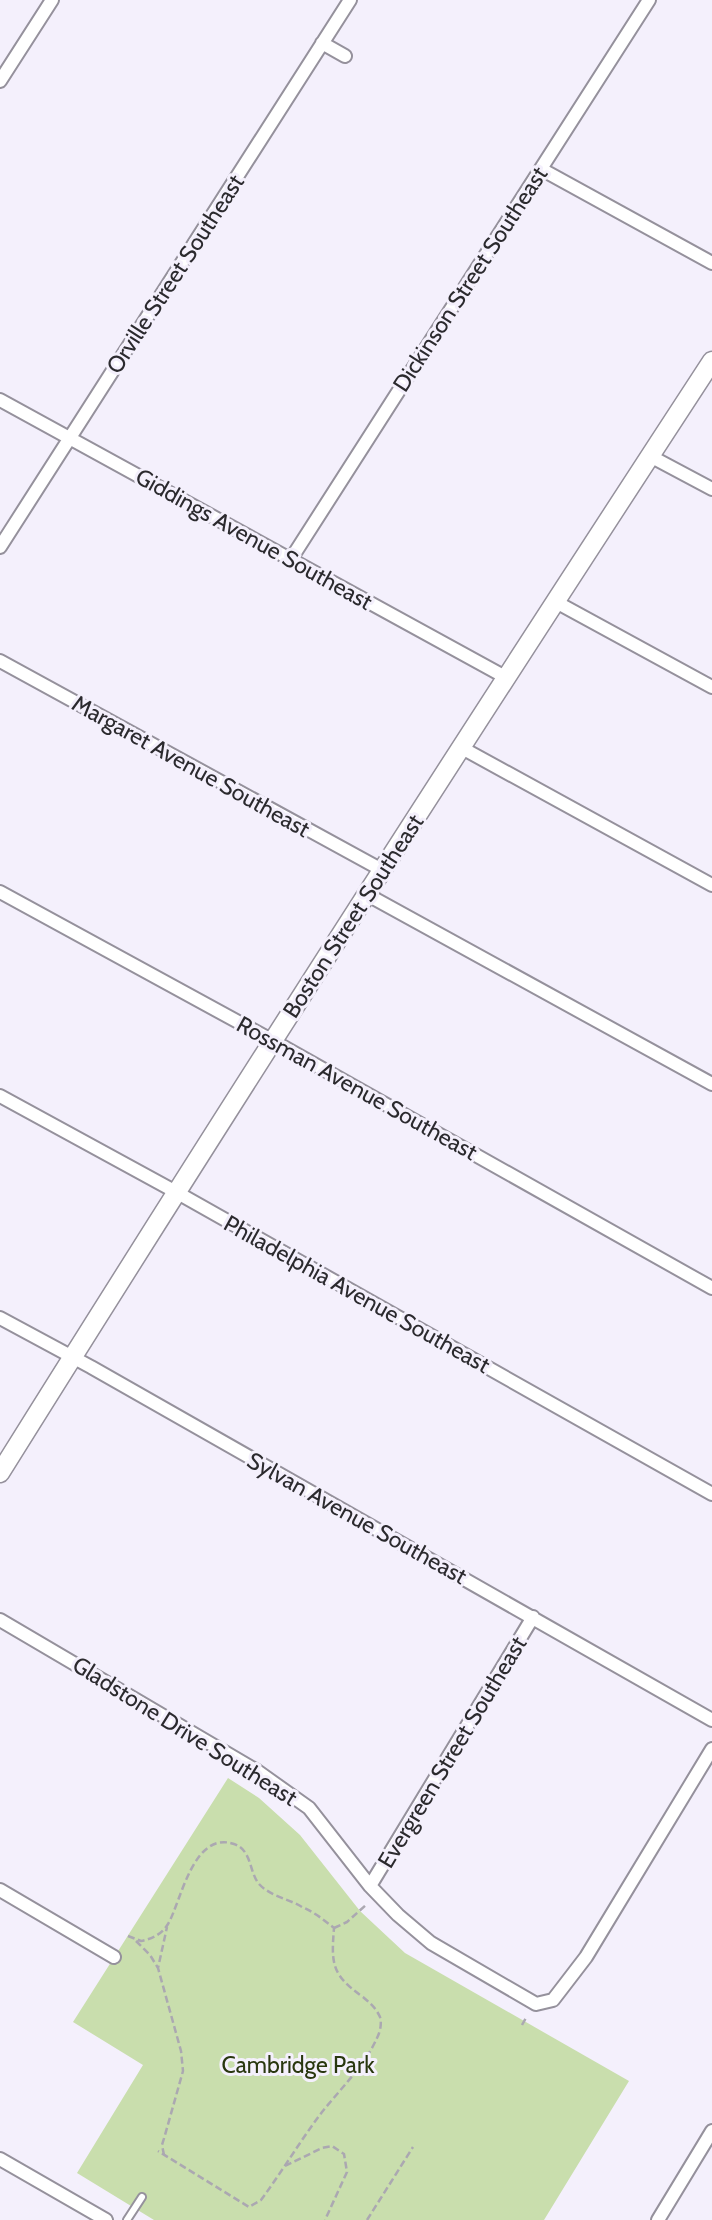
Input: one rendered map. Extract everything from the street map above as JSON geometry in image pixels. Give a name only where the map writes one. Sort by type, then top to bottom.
[{"type":"street","points":[[0,81],[52,0]]},
{"type":"street","name":"Orville Street Southeast","points":[[0,547],[350,0]]},
{"type":"street","name":"Dickinson Street Southeast","points":[[291,559],[649,0]]},
{"type":"street","points":[[323,43],[345,56]]},
{"type":"street","points":[[541,169],[712,264]]},
{"type":"street","name":"Boston Street Southeast","points":[[0,1474],[366,894],[712,361]]},
{"type":"street","name":"Giddings Avenue Southeast","points":[[0,400],[507,678]]},
{"type":"street","points":[[650,456],[712,489]]},
{"type":"street","points":[[556,601],[712,687]]},
{"type":"street","name":"Margaret Avenue Southeast","points":[[0,661],[382,870]]},
{"type":"street","points":[[462,748],[712,885]]},
{"type":"street","name":"Rossman Avenue Southeast","points":[[0,892],[712,1288]]},
{"type":"street","points":[[366,894],[712,1084]]},
{"type":"street","name":"Philadelphia Avenue Southeast","points":[[0,1096],[712,1494]]},
{"type":"street","name":"Sylvan Avenue Southeast","points":[[0,1318],[712,1720]]},
{"type":"street","name":"Evergreen Street Southeast","points":[[373,1889],[533,1617]]},
{"type":"street","name":"Gladstone Drive Southeast","points":[[0,1620],[257,1771],[309,1808],[373,1889],[398,1915],[431,1943],[536,2004],[553,2000],[586,1956],[712,1749]]},
{"type":"street","points":[[0,1890],[114,1957]]},
{"type":"street","points":[[658,2220],[712,2131]]},
{"type":"street","points":[[0,2159],[106,2220]]},
{"type":"lane","points":[[127,2220],[142,2197]]},
{"type":"path","points":[[158,1968],[168,1925],[193,1865],[211,1847],[227,1843],[246,1853],[260,1885],[301,1906],[334,1928]]},
{"type":"path","points":[[334,1928],[354,1917],[373,1889]]},
{"type":"path","points":[[128,1936],[141,1941],[148,1940],[160,1934],[168,1925]]},
{"type":"path","points":[[158,2151],[249,2207],[261,2200],[319,2116],[351,2078],[380,2031],[381,2024],[375,2008],[336,1972],[334,1928]]},
{"type":"path","points":[[134,1939],[150,1955],[158,1968],[183,2060],[180,2085],[162,2145],[164,2155]]},
{"type":"path","points":[[522,2025],[530,2010]]},
{"type":"path","points":[[285,2166],[322,2148],[332,2146],[344,2154],[347,2172],[324,2220]]},
{"type":"path","points":[[367,2220],[413,2147]]},
{"type":"green space","name":"Cambridge Park","points":[[228,1778],[259,1798],[300,1835],[360,1911],[405,1953],[629,2081],[544,2220],[154,2220],[77,2173],[143,2065],[73,2022]]}]
